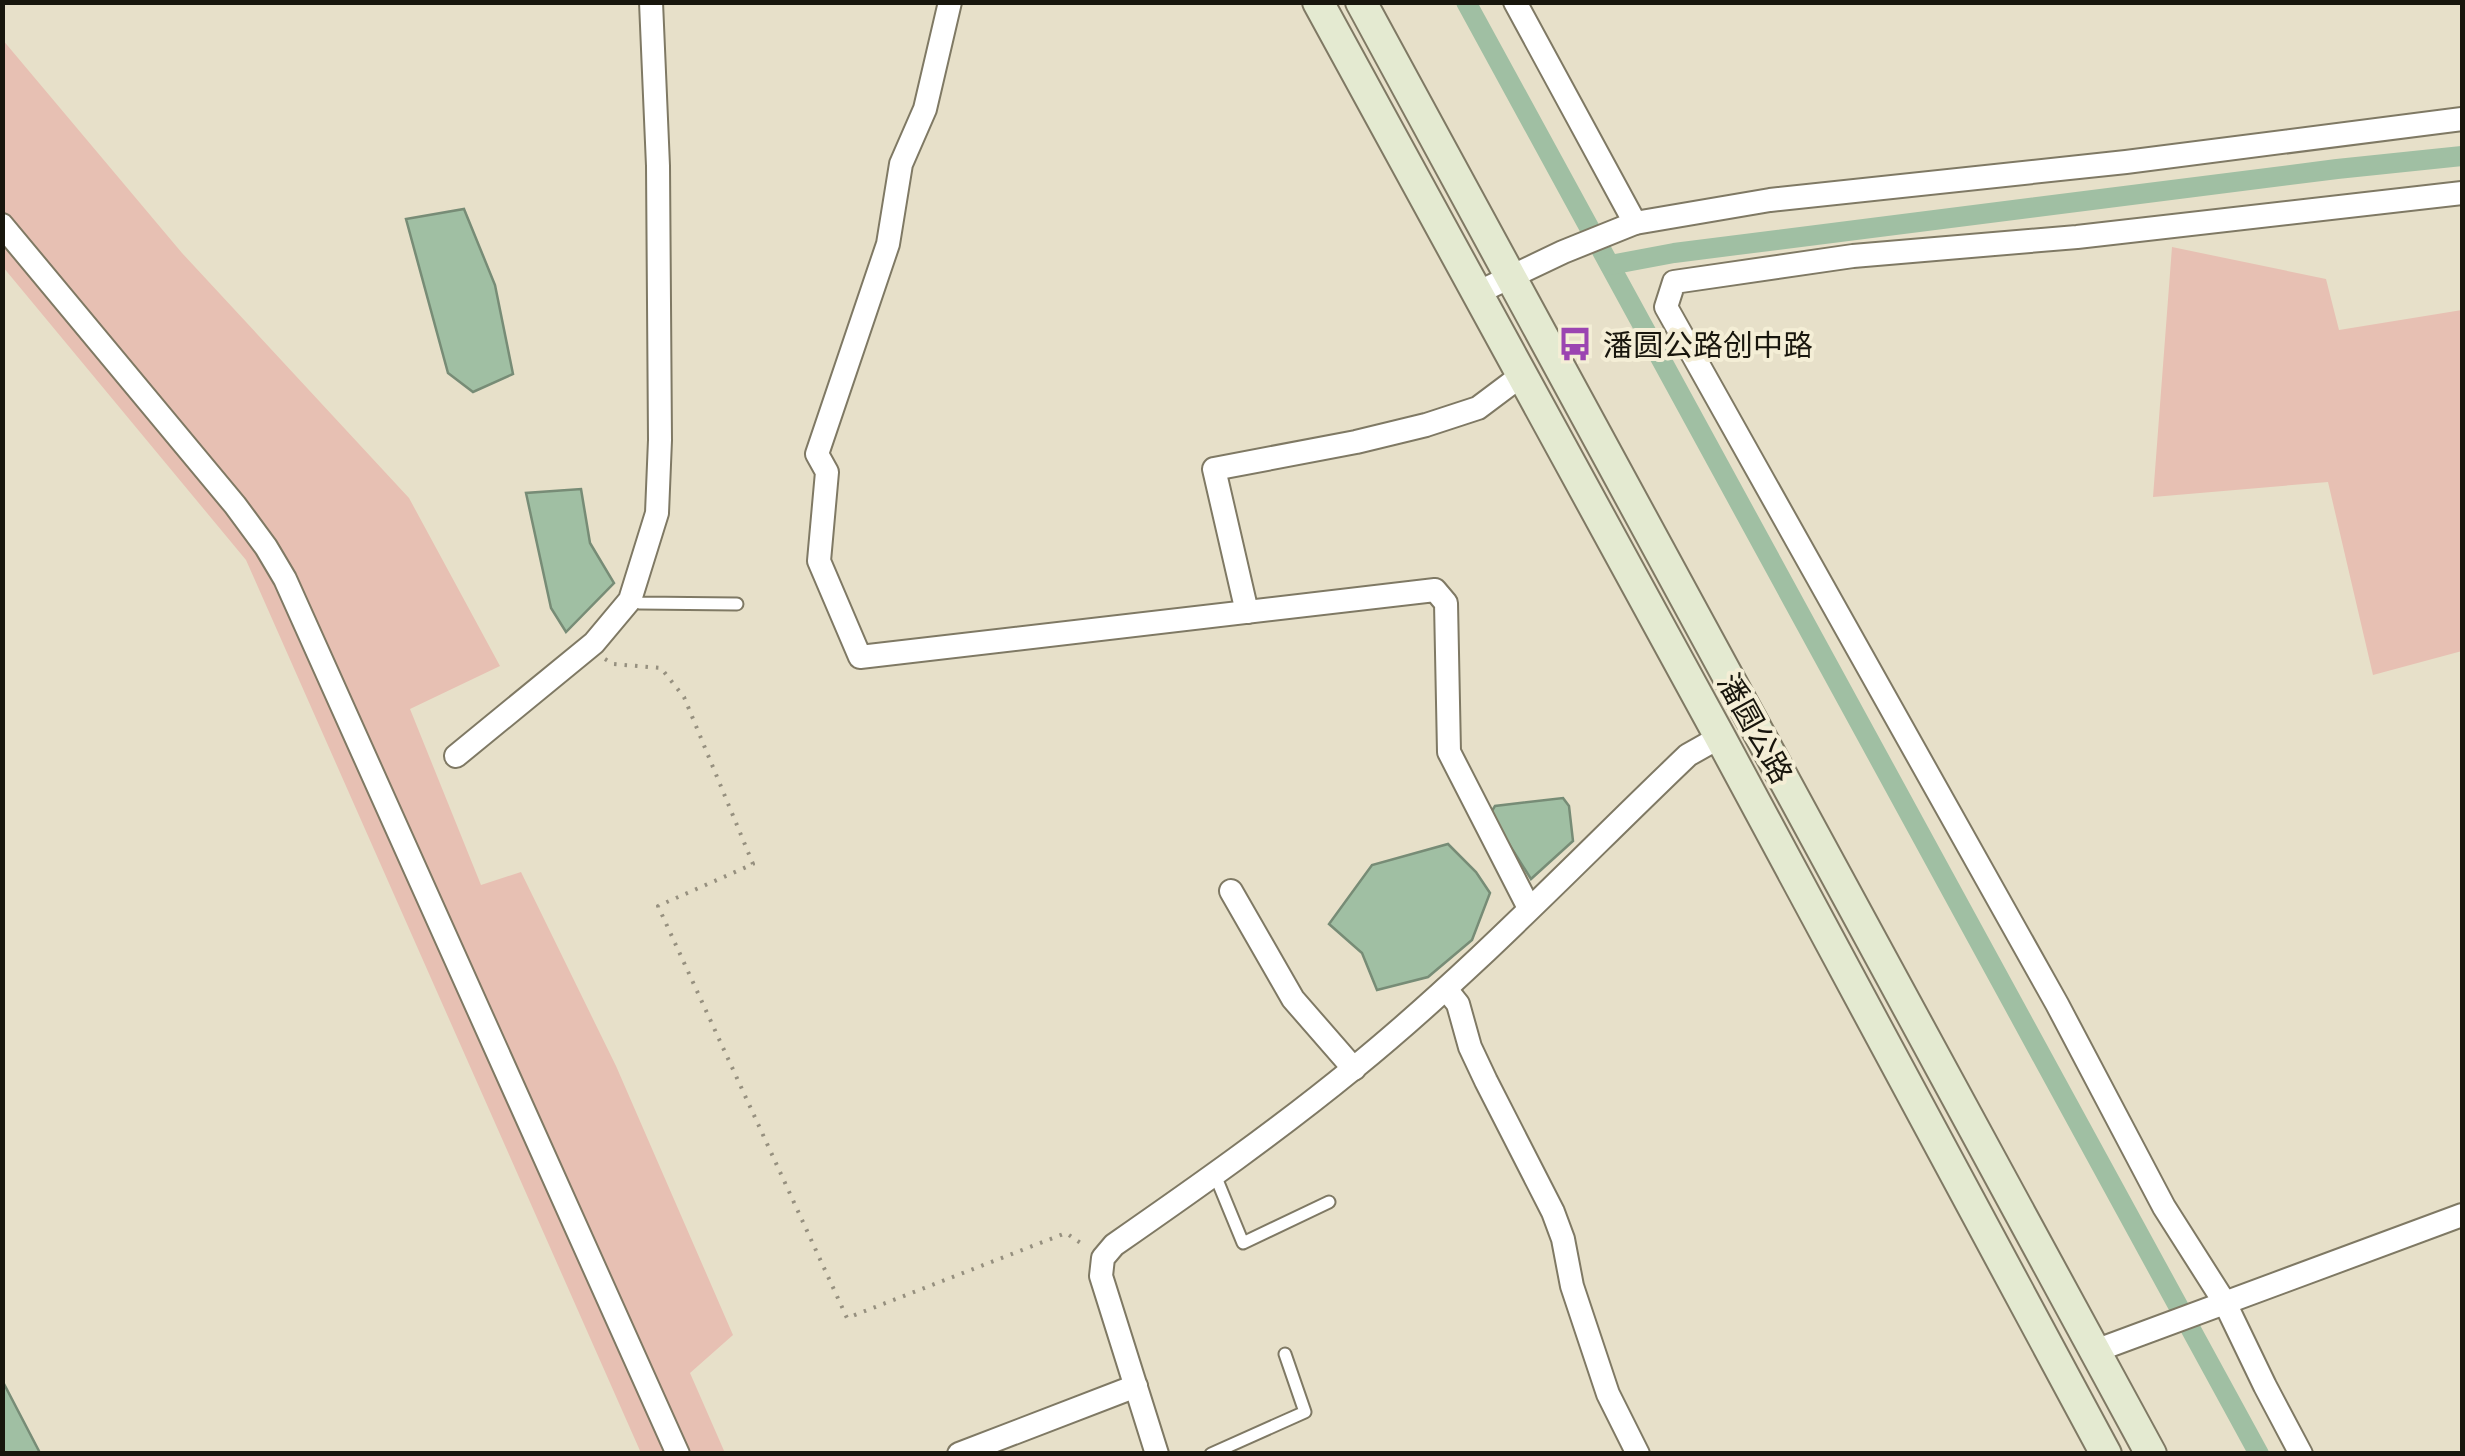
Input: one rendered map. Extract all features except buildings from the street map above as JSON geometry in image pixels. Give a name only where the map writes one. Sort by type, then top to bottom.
[{"type":"main road","name":"潘圆公路","points":[[1318,2],[2106,1454]]},
{"type":"main road","name":"潘圆公路","points":[[1361,2],[2150,1454]]},
{"type":"street","points":[[456,756],[594,643],[630,600],[657,513],[658,166],[651,2]]},
{"type":"street","points":[[950,2],[925,109],[901,164],[888,244],[817,454],[827,472],[819,561],[860,657],[1435,590],[1446,603],[1449,752],[1529,908]]},
{"type":"street","points":[[1516,2],[1635,223]]},
{"type":"street","points":[[1477,293],[1635,223],[1770,200],[2126,162],[2462,119]]},
{"type":"street","points":[[2302,1454],[2048,988],[1666,307],[1674,282],[1853,256],[2076,237],[2462,193]]},
{"type":"street","points":[[2,224],[236,505],[285,579],[678,1454]]},
{"type":"street","points":[[1246,612],[1214,469],[1426,426],[1478,408],[1522,375]]},
{"type":"street","points":[[1157,1454],[1101,1276],[1103,1258],[1114,1244],[1215,1175],[1354,1068],[1446,989],[1688,754],[1720,737]]},
{"type":"street","points":[[1231,891],[1294,999],[1354,1068]]},
{"type":"street","points":[[1446,989],[1458,1004],[1470,1047],[1553,1212],[1563,1238],[1572,1286],[1608,1394],[1638,1454]]},
{"type":"street","points":[[2095,1351],[2462,1215]]},
{"type":"street","points":[[959,1454],[1136,1386]]},
{"type":"lane","points":[[630,600],[737,604]]},
{"type":"lane","points":[[1215,1175],[1243,1242],[1329,1202]]},
{"type":"lane","points":[[1210,1454],[1305,1412],[1284,1354]]},
{"type":"path","points":[[594,643],[613,664],[661,668],[684,698],[754,864],[658,906],[847,1318],[1066,1233],[1103,1258]]},
{"type":"shaded area","points":[[2,39],[182,253],[409,498],[500,666],[410,709],[481,885],[521,872],[616,1066],[733,1335],[690,1373],[725,1453],[641,1453],[246,560],[3,267]]},
{"type":"shaded area","points":[[464,209],[495,285],[513,374],[473,392],[448,373],[406,219]]},
{"type":"shaded area","points":[[2172,247],[2326,279],[2339,330],[2462,310],[2462,651],[2373,675],[2328,482],[2153,497]]},
{"type":"shaded area","points":[[581,489],[590,543],[614,583],[566,632],[551,608],[526,493]]},
{"type":"shaded area","points":[[1563,798],[1569,806],[1573,841],[1531,879],[1490,814],[1495,806]]},
{"type":"shaded area","points":[[1448,844],[1476,872],[1490,893],[1472,940],[1428,977],[1377,990],[1362,953],[1329,924],[1372,865]]},
{"type":"shaded area","points":[[3,1382],[40,1453],[3,1453]]},
{"type":"waterway","points":[[1466,2],[2259,1454]]},
{"type":"waterway","points":[[1610,265],[1674,253],[2462,156]]},
{"type":"place","name":"潘圆公路创中路","points":[[1575,344]]}]
